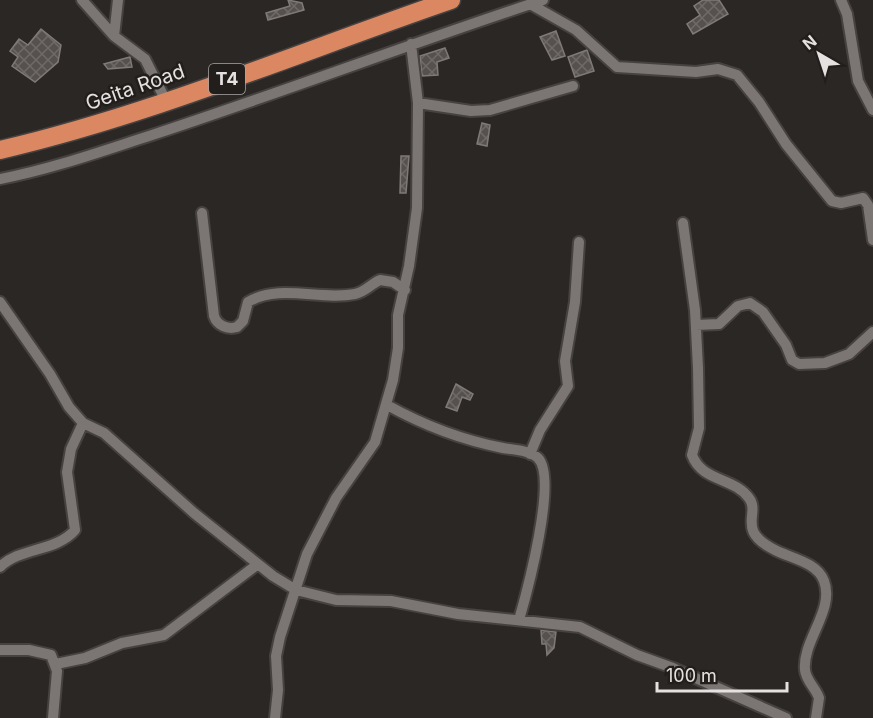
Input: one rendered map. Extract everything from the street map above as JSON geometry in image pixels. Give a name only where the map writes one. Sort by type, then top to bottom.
[{"type":"highway","name":"Geita Road","points":[[0,150],[75,130],[166,101],[451,0]]},
{"type":"street","points":[[82,0],[114,36],[145,59],[166,101]]},
{"type":"street","points":[[114,36],[118,0]]},
{"type":"street","points":[[0,180],[67,163],[229,111],[411,44],[543,0]]},
{"type":"street","points":[[842,0],[847,14],[858,81],[873,110]]},
{"type":"street","points":[[530,4],[576,30],[617,67],[696,72],[718,69],[737,75],[759,102],[786,144],[831,201],[841,203],[863,198],[868,206],[873,240]]},
{"type":"street","points":[[275,718],[278,690],[276,656],[284,621],[313,541],[336,498],[375,442],[387,405],[396,364],[398,315],[405,290],[417,207],[418,103],[411,44]]},
{"type":"street","points":[[418,103],[471,111],[490,110],[573,86]]},
{"type":"street","points":[[202,213],[214,315],[216,321],[227,327],[237,327],[243,321],[248,302],[269,293],[349,294],[363,291],[380,280],[393,282],[405,290]]},
{"type":"street","points":[[683,223],[696,325],[699,421],[692,455],[704,472],[748,495],[753,505],[750,524],[757,537],[775,550],[814,568],[824,580],[824,604],[804,666],[809,682],[819,698],[816,718]]},
{"type":"street","points":[[530,454],[540,430],[568,386],[565,361],[575,302],[579,242]]},
{"type":"street","points":[[0,302],[50,374],[69,407],[83,423],[104,433],[176,499],[258,564],[296,590],[336,600],[391,601],[458,614],[590,630],[637,655],[674,668],[786,718]]},
{"type":"street","points":[[696,325],[719,324],[738,306],[750,303],[763,312],[786,345],[792,360],[799,364],[810,365],[825,363],[849,354],[860,341],[873,332]]},
{"type":"street","points":[[387,405],[446,432],[530,454],[542,464],[543,509],[540,534],[519,620]]},
{"type":"street","points":[[0,567],[12,558],[61,540],[75,530],[67,472],[71,449],[83,423]]},
{"type":"street","points":[[56,664],[85,658],[122,643],[164,635],[258,564]]},
{"type":"street","points":[[0,650],[44,651],[51,655],[56,664],[53,718]]},
{"type":"building","points":[[288,0],[302,3],[304,10],[268,20],[266,13],[290,6]]},
{"type":"building","points":[[703,0],[719,0],[728,14],[693,34],[687,24],[700,15],[694,6]]},
{"type":"building","points":[[41,29],[61,45],[58,62],[35,82],[12,66],[18,57],[10,51],[19,39],[28,45]]},
{"type":"building","points":[[556,31],[565,56],[552,60],[540,37]]},
{"type":"building","points":[[445,48],[449,58],[437,62],[438,75],[422,76],[420,56]]},
{"type":"building","points":[[587,50],[594,71],[575,77],[568,57]]},
{"type":"building","points":[[130,57],[132,67],[108,69],[104,64]]},
{"type":"building","points":[[482,123],[490,125],[487,146],[477,144]]},
{"type":"building","points":[[401,156],[409,156],[406,193],[400,193]]},
{"type":"building","points":[[456,384],[473,394],[470,400],[462,397],[457,411],[446,407]]},
{"type":"building","points":[[541,630],[556,632],[554,648],[547,655],[546,644],[542,644]]}]
